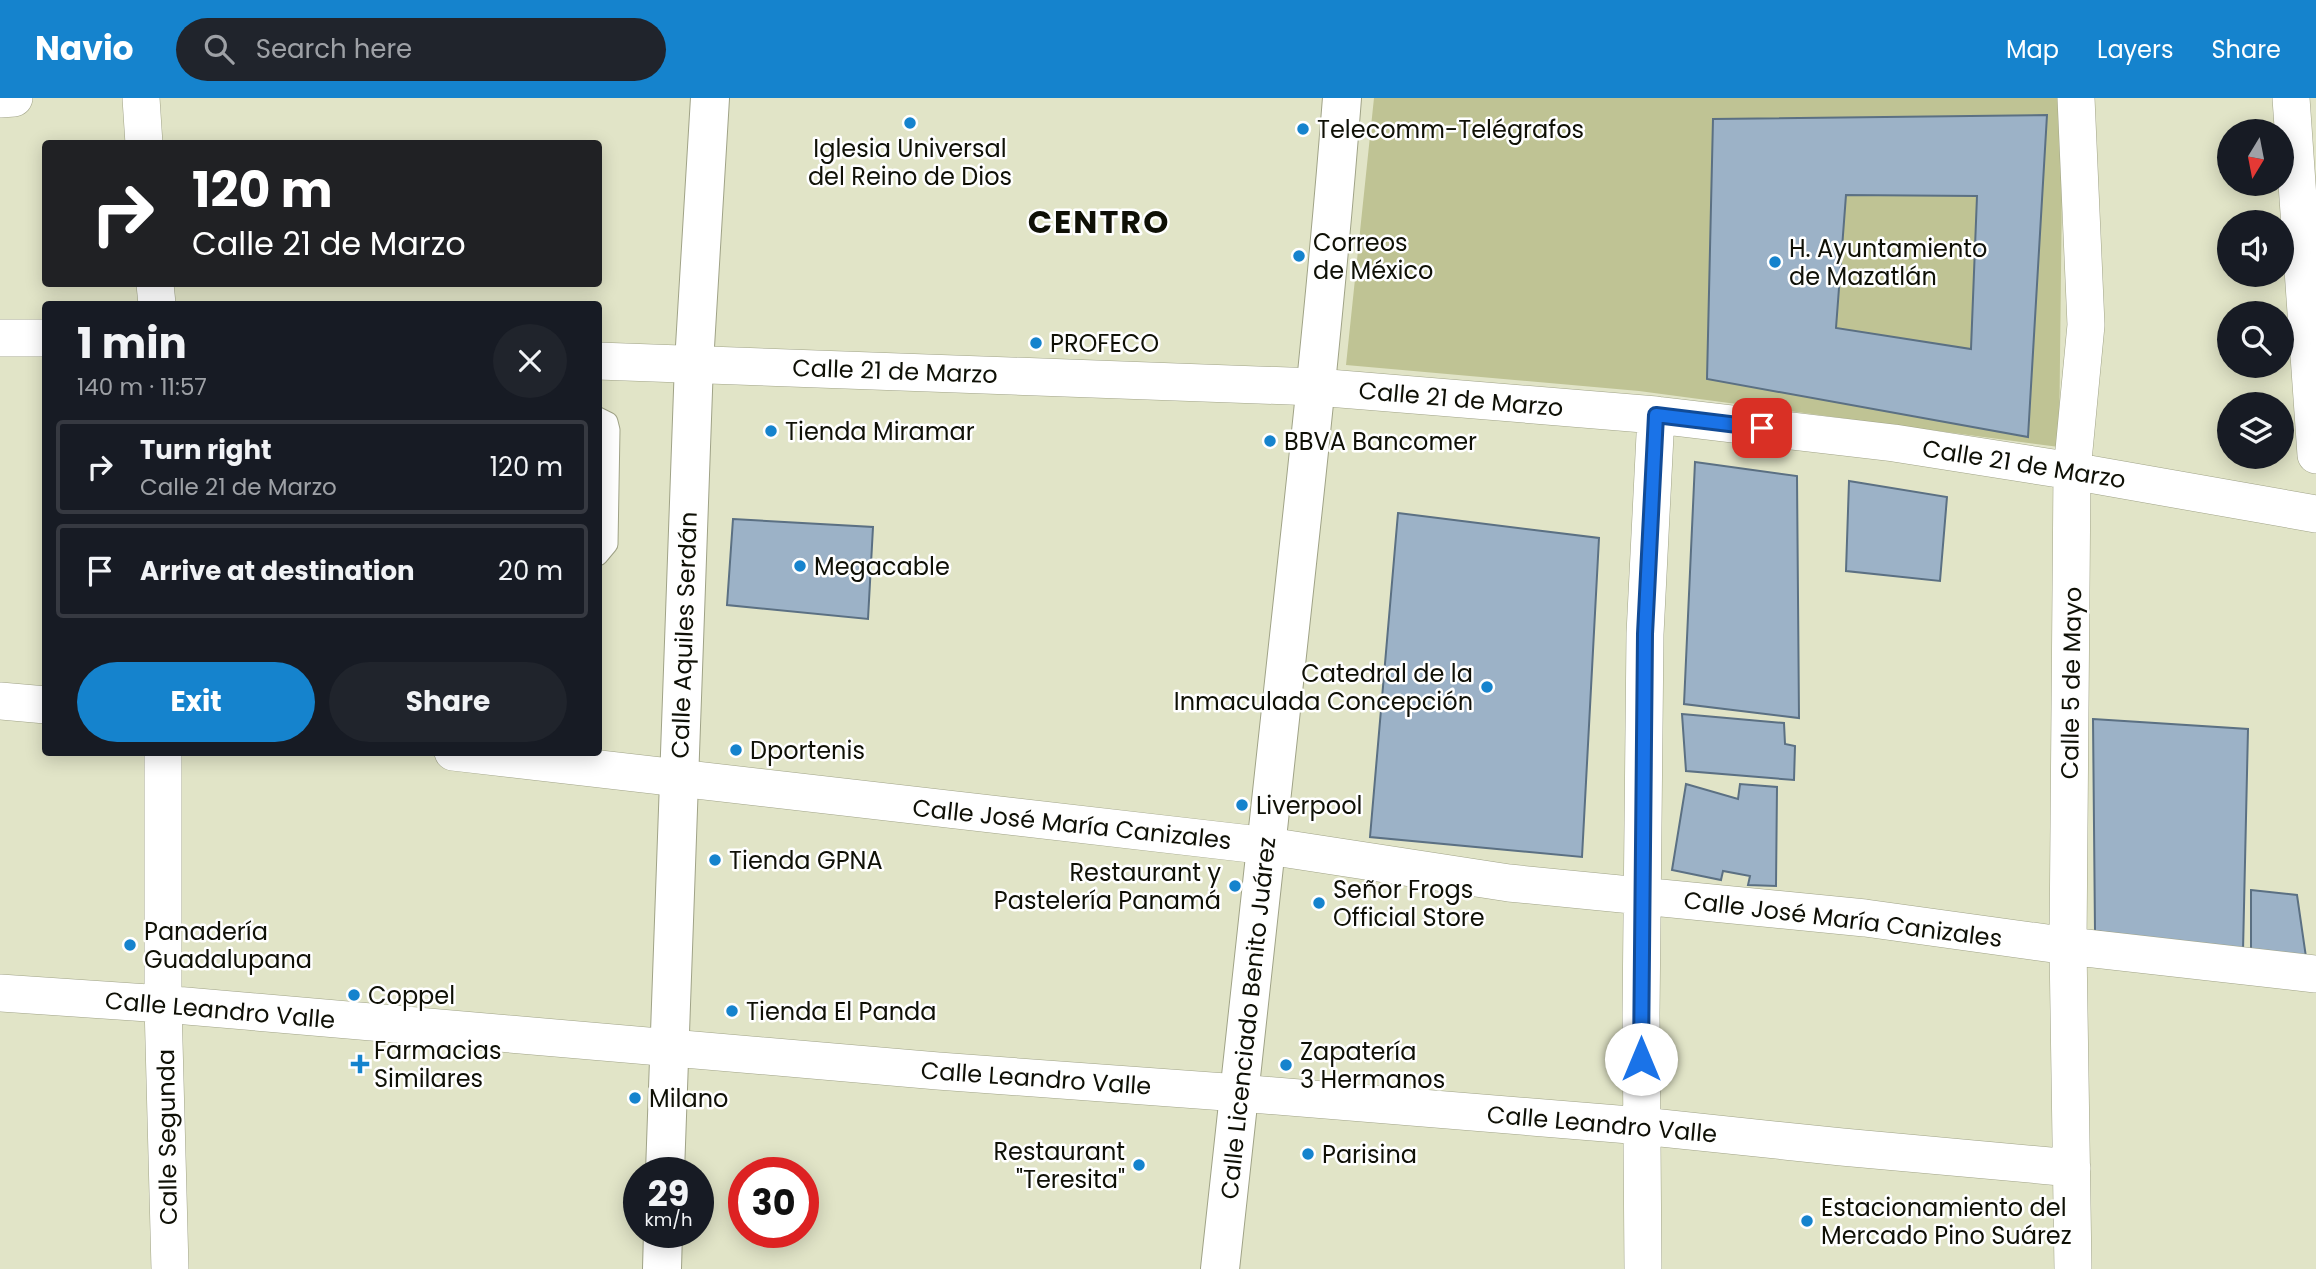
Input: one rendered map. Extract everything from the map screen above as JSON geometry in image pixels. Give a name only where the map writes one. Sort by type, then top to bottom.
[{"type":"street","points":[[0,99],[14,98]]},
{"type":"street","points":[[141,98],[144,140]]},
{"type":"street","name":"Calle Aquiles Serdán","points":[[665,1157],[694,363],[710,98]]},
{"type":"street","name":"Calle Licenciado Benito Juárez","points":[[1220,1269],[1316,387],[1342,98]]},
{"type":"street","name":"Calle 5 de Mayo","points":[[2073,1269],[2068,946],[2073,471],[2086,326],[2076,98]]},
{"type":"street","points":[[2291,98],[2316,455]]},
{"type":"street","points":[[0,338],[42,338]]},
{"type":"street","name":"Calle 21 de Marzo","points":[[602,361],[1316,387],[1656,415],[1894,443],[2316,514]]},
{"type":"street","points":[[1643,1269],[1645,634],[1656,415]]},
{"type":"street","points":[[0,701],[42,705]]},
{"type":"street","name":"Calle Segunda","points":[[163,756],[163,1004],[170,1269]]},
{"type":"street","name":"Calle José María Canizales","points":[[485,756],[1268,846],[1509,883],[1866,918],[2068,946],[2316,974]]},
{"type":"street","name":"Calle Leandro Valle","points":[[0,993],[163,1004],[938,1071],[1642,1126],[2073,1168]]},
{"type":"street","points":[[662,1269],[663,1248]]},
{"type":"lane","points":[[602,419],[608,422],[610,430],[608,544],[602,551]]},
{"type":"green space","points":[[1374,98],[2063,98],[2059,447],[1639,391],[1346,365]]},
{"type":"building","name":"H. Ayuntamiento de Mazatlán","points":[[2047,115],[2028,437],[1707,379],[1713,119]],"holes":[[[1846,195],[1977,196],[1971,349],[1836,328]]]},
{"type":"building","points":[[1695,462],[1797,476],[1799,718],[1684,704]]},
{"type":"building","points":[[1849,481],[1947,497],[1940,581],[1846,571]]},
{"type":"building","name":"Catedral de la Inmaculada Concepción","points":[[1398,513],[1599,538],[1582,857],[1370,837]]},
{"type":"building","name":"Megacable","points":[[733,519],[873,527],[868,619],[727,605]]},
{"type":"building","points":[[1682,714],[1784,723],[1785,744],[1795,746],[1794,780],[1686,771]]},
{"type":"building","points":[[2093,719],[2248,729],[2243,951],[2095,931]]},
{"type":"building","points":[[1686,784],[1738,799],[1740,784],[1777,787],[1776,886],[1748,885],[1750,876],[1723,871],[1721,880],[1672,870]]},
{"type":"building","points":[[2251,890],[2297,895],[2306,957],[2251,949]]},
{"type":"place","name":"Iglesia Universal del Reino de Dios","points":[[910,123]]},
{"type":"place","name":"Telecomm-Telégrafos","points":[[1303,129]]},
{"type":"place","name":"Correos de México","points":[[1299,256]]},
{"type":"place","name":"H. Ayuntamiento de Mazatlán","points":[[1775,262]]},
{"type":"place","name":"PROFECO","points":[[1036,343]]},
{"type":"place","name":"Tienda Miramar","points":[[771,431]]},
{"type":"place","name":"BBVA Bancomer","points":[[1270,441]]},
{"type":"place","name":"Megacable","points":[[800,566]]},
{"type":"place","name":"Catedral de la Inmaculada Concepción","points":[[1487,687]]},
{"type":"place","name":"Dportenis","points":[[736,750]]},
{"type":"place","name":"Liverpool","points":[[1242,805]]},
{"type":"place","name":"Tienda GPNA","points":[[715,860]]},
{"type":"place","name":"Restaurant y Pastelería Panamá","points":[[1235,886]]},
{"type":"place","name":"Señor Frogs Official Store","points":[[1319,903]]},
{"type":"place","name":"Panadería Guadalupana","points":[[130,945]]},
{"type":"place","name":"Coppel","points":[[354,995]]},
{"type":"place","name":"Tienda El Panda","points":[[732,1011]]},
{"type":"place","name":"Farmacias Similares","points":[[360,1064]]},
{"type":"place","name":"Zapatería 3 Hermanos","points":[[1286,1065]]},
{"type":"place","name":"Milano","points":[[635,1098]]},
{"type":"place","name":"Parisina","points":[[1308,1154]]},
{"type":"place","name":"Restaurant \"Teresita\"","points":[[1139,1165]]},
{"type":"place","name":"Estacionamiento del Mercado Pino Suárez","points":[[1807,1221]]},
{"type":"district","name":"CENTRO","points":[[1099,221]]},
{"type":"route","points":[[1641,1059],[1645,634],[1656,415],[1762,428]]}]
